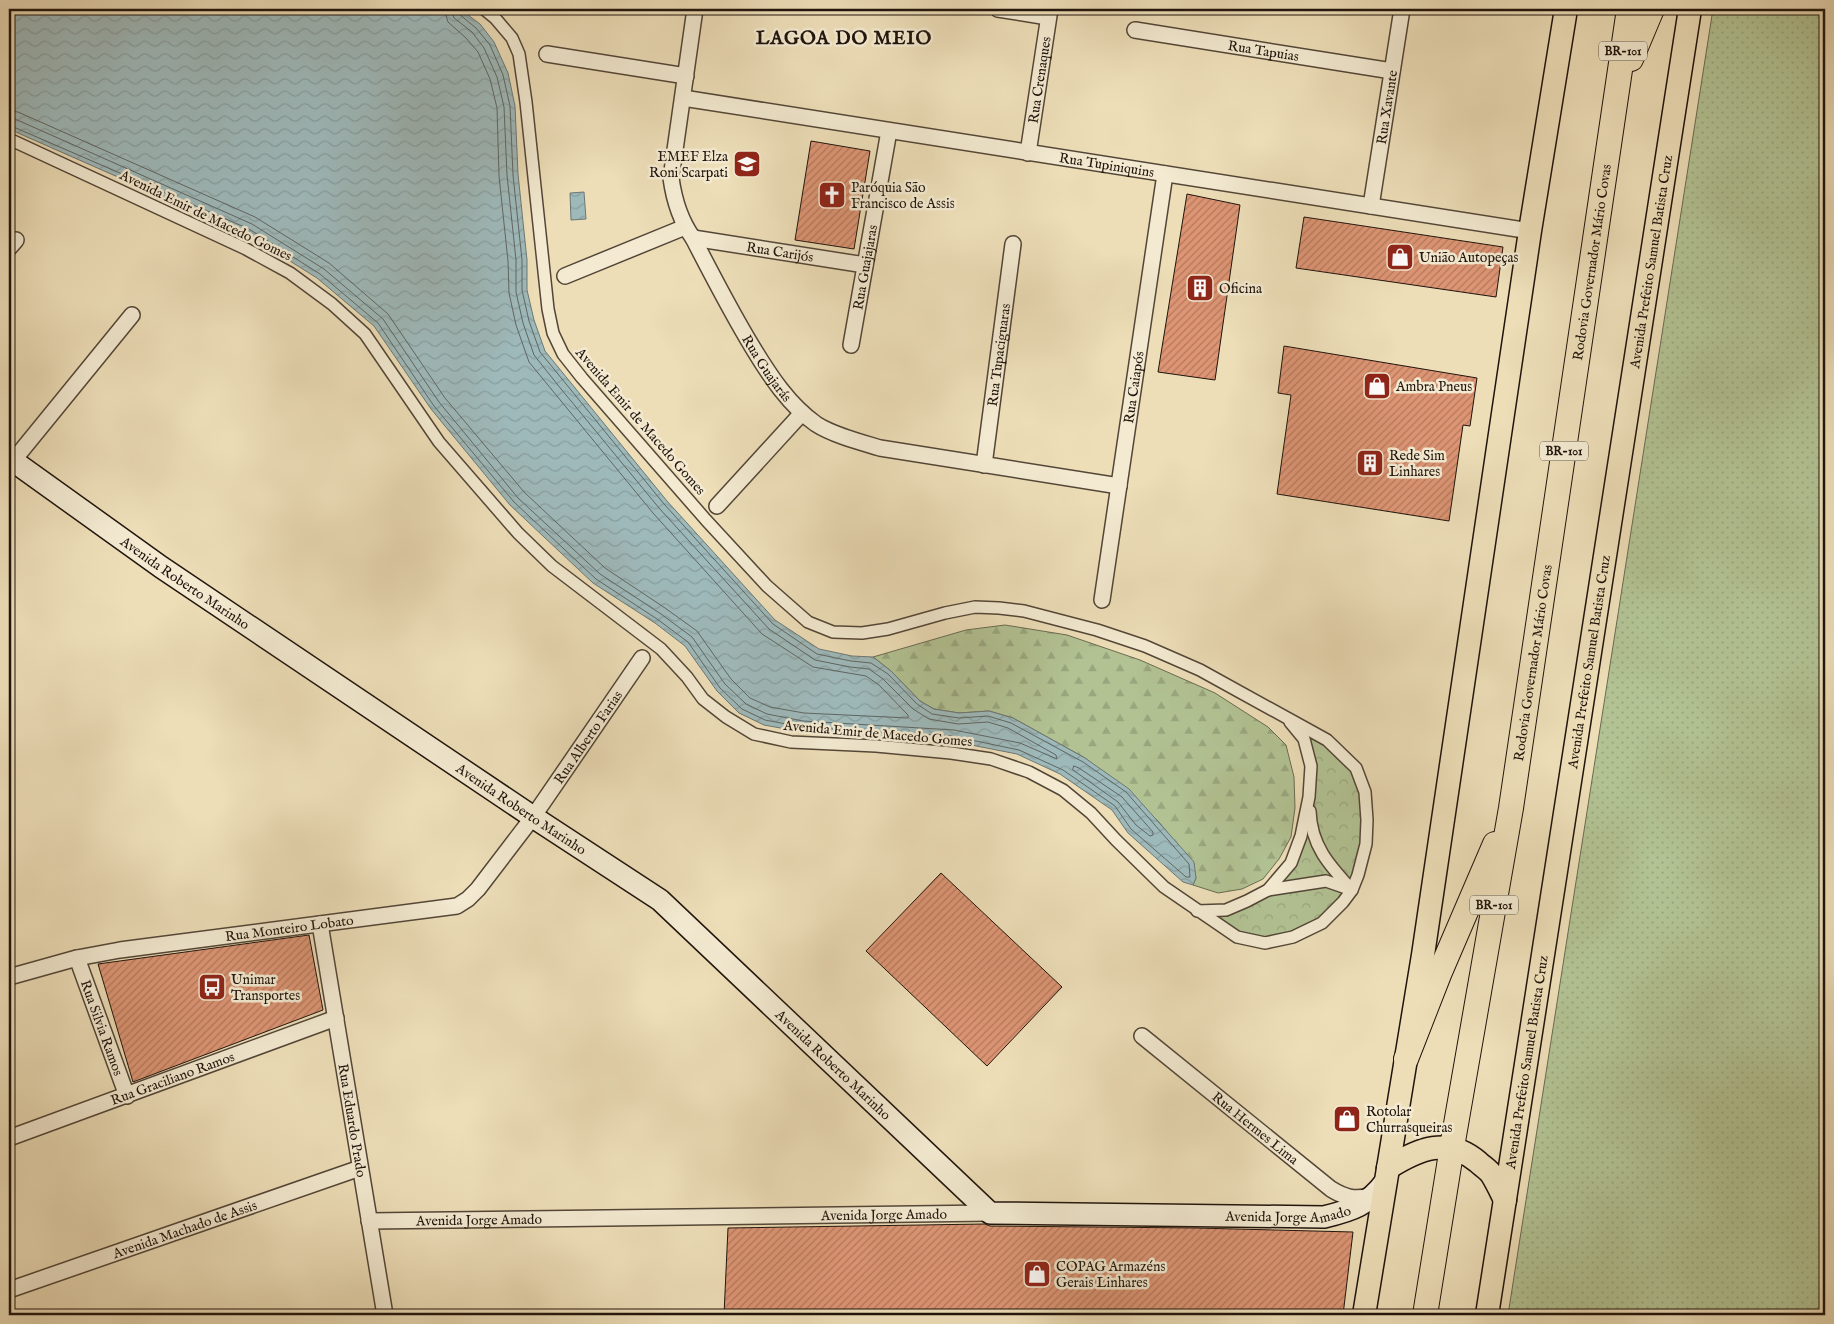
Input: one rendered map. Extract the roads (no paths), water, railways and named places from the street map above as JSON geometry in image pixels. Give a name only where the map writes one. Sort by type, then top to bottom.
[{"type":"highway","name":"Rodovia Governador Mário Covas","points":[[1425,1315],[1511,808],[1629,9]]},
{"type":"highway","points":[[1616,93],[1652,9]]},
{"type":"highway","points":[[1406,1058],[1440,972],[1511,808]]},
{"type":"main road","points":[[1364,1315],[1383,1181],[1423,955],[1530,231],[1566,9]]},
{"type":"main road","name":"Avenida Prefeito Samuel Batista Cruz","points":[[1487,1315],[1690,9]]},
{"type":"main road","name":"Avenida Roberto Marinho","points":[[11,460],[161,567],[533,818],[660,900],[990,1213]]},
{"type":"main road","points":[[1383,1181],[1414,1154],[1427,1150],[1452,1147],[1472,1157],[1491,1174],[1505,1200]]},
{"type":"main road","name":"Avenida Jorge Amado","points":[[990,1213],[1324,1217],[1345,1212],[1361,1205],[1383,1181]]},
{"type":"street","name":"Avenida Emir de Macedo Gomes","points":[[9,139],[246,249],[290,273],[332,304],[365,334],[439,442],[518,533],[552,566],[661,649],[688,677],[703,699],[726,717],[754,734],[791,742],[951,752],[991,758],[1029,772],[1063,790],[1091,813],[1164,887],[1237,937],[1265,943],[1293,937],[1322,923],[1352,890],[1366,844],[1365,792],[1356,768],[1327,740],[1200,670],[1144,646],[1097,630],[1024,611],[975,607],[945,613],[888,629],[862,633],[834,632],[808,622],[784,602],[706,520],[582,378],[563,354],[553,333],[545,294],[526,102],[519,54],[512,38],[495,18],[484,9]]},
{"type":"street","name":"Rua Guajarás","points":[[695,9],[671,178],[678,211],[732,313],[772,380],[802,413],[818,425],[880,448],[1119,486]]},
{"type":"street","points":[[998,9],[1049,13]]},
{"type":"street","name":"Rua Xavante","points":[[1371,206],[1402,9]]},
{"type":"street","name":"Rua Crenaques","points":[[1028,152],[1049,13]]},
{"type":"street","name":"Rua Tapuias","points":[[1135,30],[1392,71]]},
{"type":"street","points":[[547,54],[686,76]]},
{"type":"street","name":"Rua Tupiniquins","points":[[683,98],[1530,231]]},
{"type":"street","name":"Rua Guajajaras","points":[[851,345],[889,131]]},
{"type":"street","name":"Rua Caiapós","points":[[1102,600],[1165,174]]},
{"type":"street","points":[[565,276],[689,232]]},
{"type":"street","name":"Rua Carijós","points":[[689,232],[865,265]]},
{"type":"street","name":"Rua Tupaciguaras","points":[[984,465],[1013,244]]},
{"type":"street","points":[[11,460],[132,315]]},
{"type":"street","points":[[717,506],[802,413]]},
{"type":"street","name":"Rua Alberto Farias","points":[[533,818],[642,658]]},
{"type":"street","name":"Avenida Emir de Macedo Gomes","points":[[1198,911],[1226,910],[1247,901],[1268,890],[1291,863],[1301,836],[1309,797],[1311,766],[1304,738],[1284,715]]},
{"type":"street","points":[[1309,797],[1310,823],[1325,860],[1352,890]]},
{"type":"street","name":"Rua Monteiro Lobato","points":[[9,977],[77,958],[120,950],[456,906],[468,899],[478,889],[533,818]]},
{"type":"street","points":[[1268,890],[1326,881],[1352,890]]},
{"type":"street","name":"Rua Eduardo Prado","points":[[320,924],[385,1315]]},
{"type":"street","name":"Rua Silvia Ramos","points":[[77,958],[127,1096]]},
{"type":"street","name":"Rua Graciliano Ramos","points":[[9,1138],[336,1018]]},
{"type":"street","name":"Rua Hermes Lima","points":[[1142,1036],[1330,1189],[1344,1197],[1358,1199],[1383,1181]]},
{"type":"street","name":"Avenida Machado de Assis","points":[[9,1290],[360,1168]]},
{"type":"street","name":"Avenida Jorge Amado","points":[[369,1221],[990,1213]]},
{"type":"water","points":[[9,9],[460,9],[480,24],[494,42],[508,73],[515,106],[518,174],[527,260],[527,290],[534,320],[545,351],[667,501],[775,620],[819,649],[852,656],[873,657],[891,671],[920,701],[934,709],[959,713],[989,711],[1013,718],[1085,758],[1129,789],[1194,862],[1196,878],[1193,885],[1183,882],[1128,833],[1112,810],[1060,774],[1017,754],[951,741],[802,732],[764,725],[739,713],[717,691],[685,646],[655,623],[593,583],[510,505],[431,409],[374,326],[317,278],[247,234],[9,129]]},
{"type":"water","points":[[584,192],[586,219],[571,220],[570,193]]},
{"type":"place","name":"EMEF Elza Roni Scarpati","points":[[747,164]]},
{"type":"place","name":"Paróquia São Francisco de Assis","points":[[832,195]]},
{"type":"place","name":"União Autopeças","points":[[1400,257]]},
{"type":"place","name":"Oficina","points":[[1200,288]]},
{"type":"place","name":"Ambra Pneus","points":[[1377,386]]},
{"type":"place","name":"Rede Sim Linhares","points":[[1370,463]]},
{"type":"place","name":"Unimar Transportes","points":[[212,987]]},
{"type":"place","name":"Rotolar Churrasqueiras","points":[[1347,1119]]},
{"type":"place","name":"COPAG Armazéns Gerais Linhares","points":[[1037,1274]]},
{"type":"district","name":"LAGOA DO MEIO","points":[[844,37]]}]
